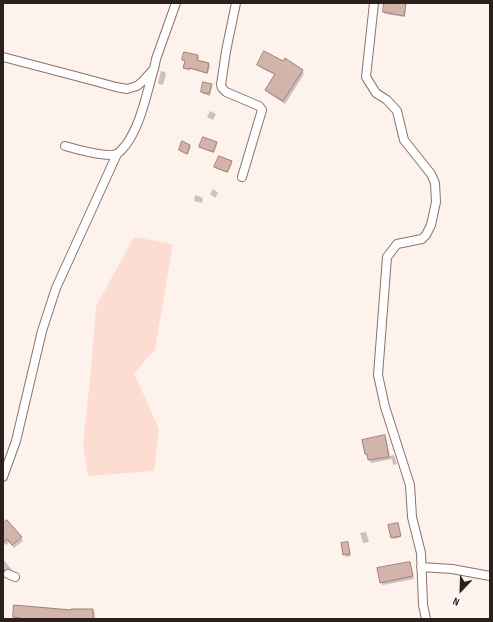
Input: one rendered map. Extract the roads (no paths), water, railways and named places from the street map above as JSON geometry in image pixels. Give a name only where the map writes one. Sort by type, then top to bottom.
[{"type":"street","points":[[3,477],[16,441],[42,331],[56,288],[117,154],[136,130],[156,59],[176,3]]},
{"type":"street","points":[[236,3],[221,85],[226,92],[259,106],[262,110],[242,177]]},
{"type":"street","points":[[374,3],[366,77],[376,93],[387,100],[397,111],[404,140],[431,174],[435,183],[436,202],[431,225],[426,235],[422,239],[397,244],[387,257],[378,375],[385,406],[410,485],[412,517],[421,553],[426,619]]},
{"type":"street","points":[[3,56],[127,89],[137,86],[154,70]]},
{"type":"street","points":[[65,146],[98,154],[117,154]]},
{"type":"street","points":[[421,567],[452,569],[490,576]]}]
